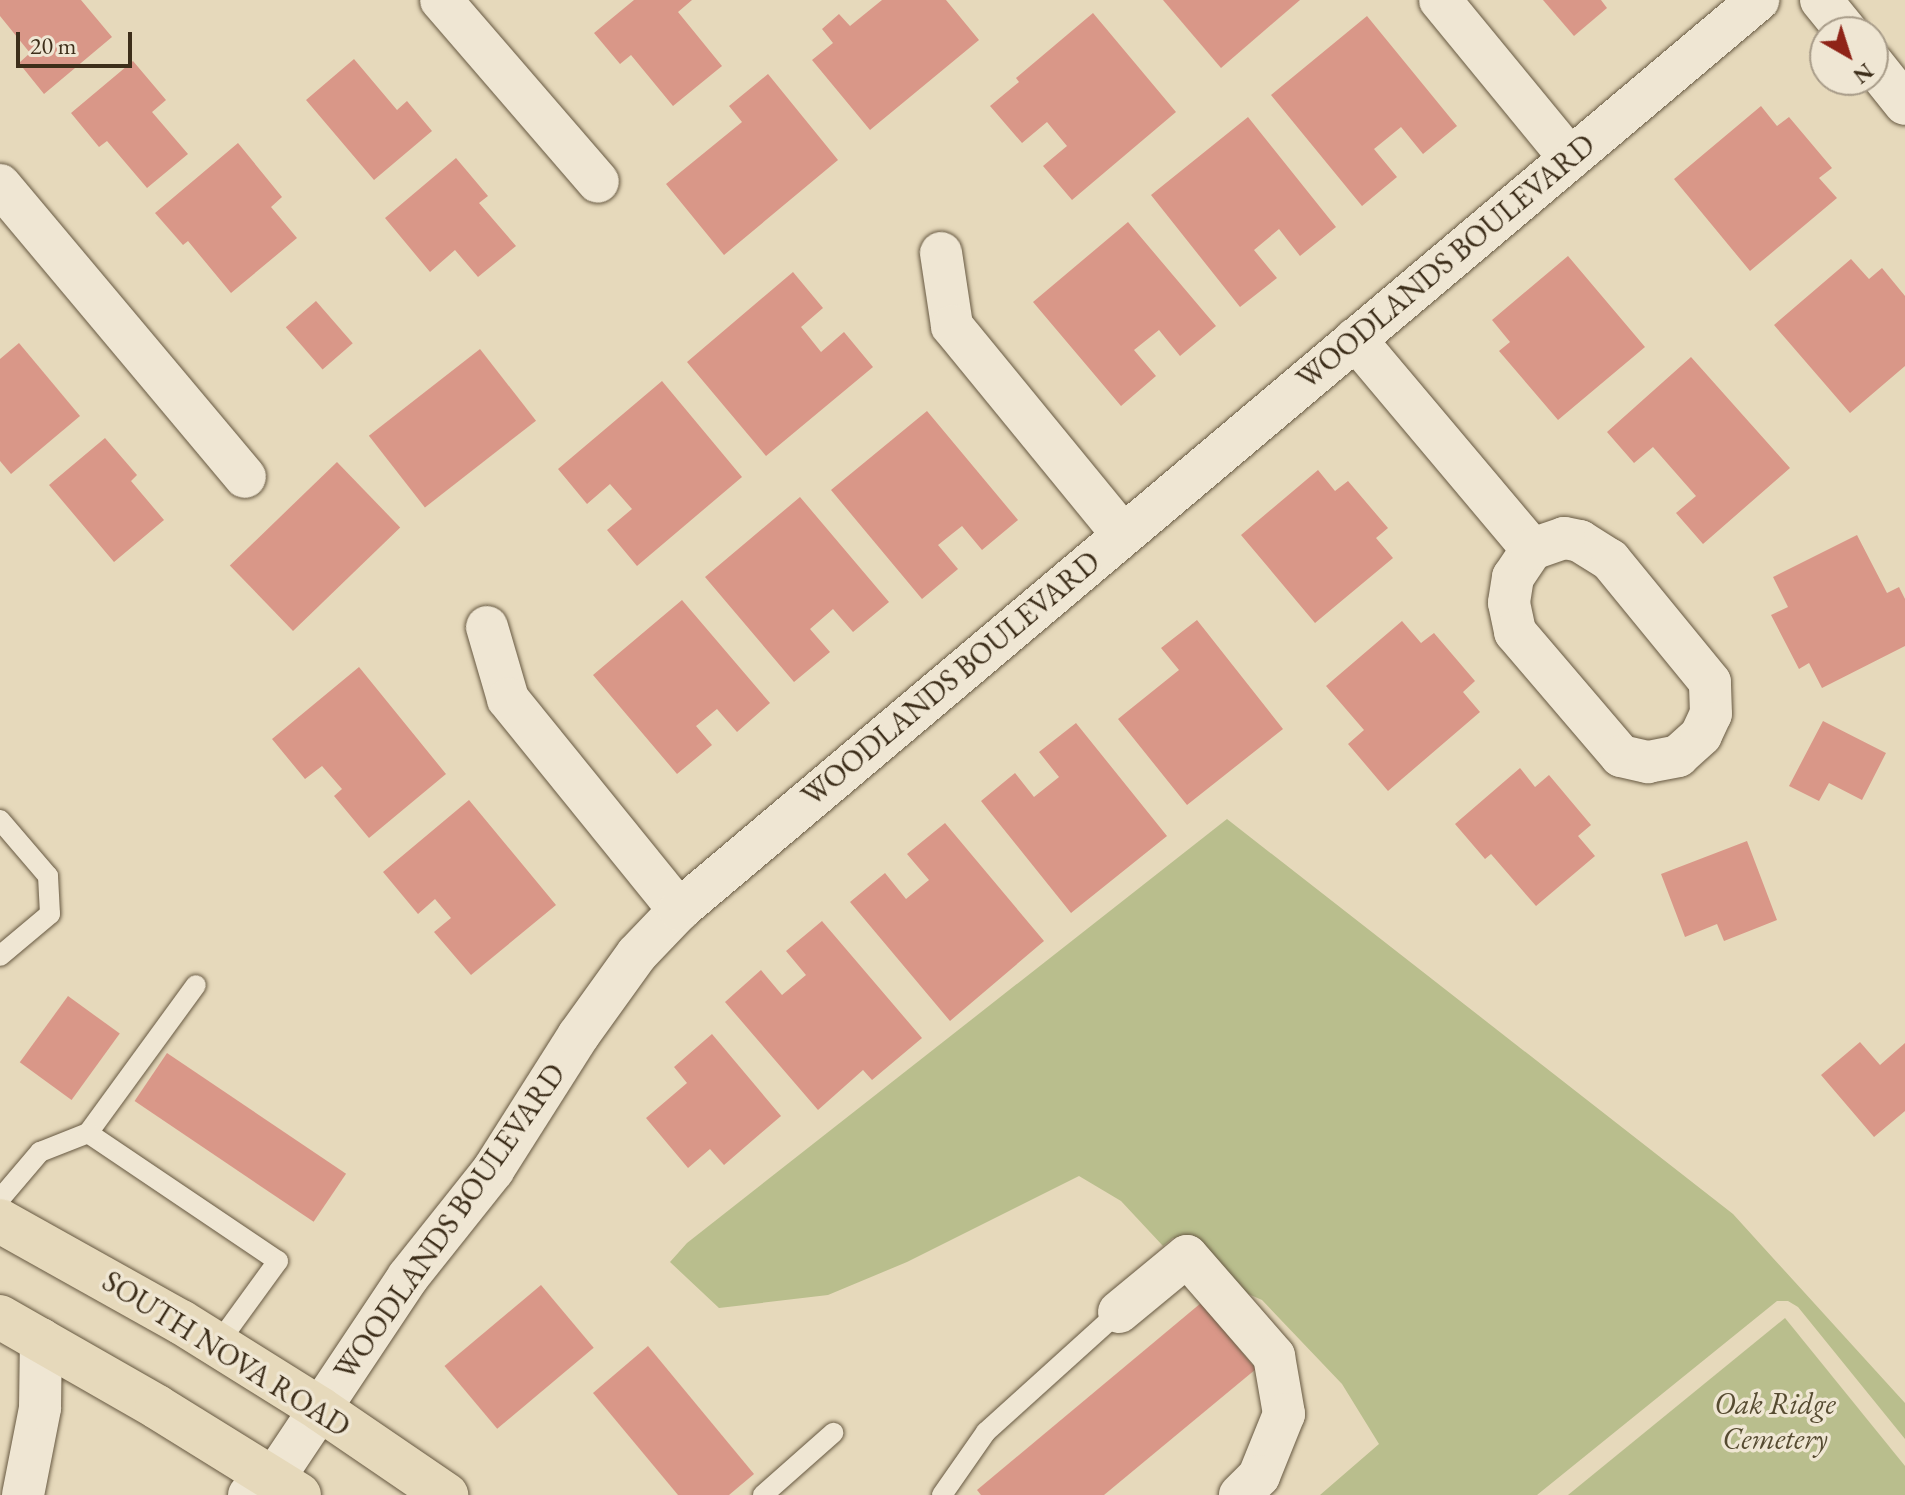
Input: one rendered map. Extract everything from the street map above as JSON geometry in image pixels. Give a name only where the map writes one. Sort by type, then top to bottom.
[{"type":"main road","name":"SOUTH NOVA ROAD","points":[[0,1221],[217,1345],[320,1409],[446,1495]]},
{"type":"main road","points":[[0,1317],[41,1339],[274,1489]]},
{"type":"street","points":[[441,0],[598,182]]},
{"type":"street","points":[[1440,0],[1570,158]]},
{"type":"street","name":"WOODLANDS BOULEVARD","points":[[274,1489],[320,1409],[408,1277],[493,1170],[578,1036],[637,954],[679,910],[1758,0]]},
{"type":"street","points":[[1821,0],[1834,16]]},
{"type":"street","points":[[1889,84],[1905,104]]},
{"type":"street","points":[[0,185],[245,477]]},
{"type":"street","points":[[941,253],[952,326],[1122,534]]},
{"type":"street","points":[[1355,339],[1532,549]]},
{"type":"street","points":[[1564,538],[1580,541],[1603,554],[1710,682],[1711,714],[1701,735],[1678,756],[1648,762],[1621,756],[1515,632],[1509,603],[1513,577],[1532,549],[1564,538]]},
{"type":"street","points":[[487,627],[508,699],[679,910]]},
{"type":"street","points":[[1119,1312],[1187,1256],[1274,1356],[1284,1414],[1259,1476],[1240,1495]]},
{"type":"street","points":[[23,1495],[40,1408],[41,1339]]},
{"type":"lane","points":[[0,820],[48,876],[50,914],[0,956]]},
{"type":"lane","points":[[0,1199],[40,1152],[88,1133],[196,985]]},
{"type":"lane","points":[[88,1133],[278,1261],[217,1345]]},
{"type":"lane","points":[[942,1495],[986,1432],[1119,1312]]},
{"type":"lane","points":[[763,1495],[833,1433]]},
{"type":"green space","points":[[1227,819],[1733,1214],[1905,1403],[1905,1439],[1798,1307],[1788,1301],[1777,1301],[1537,1495],[1320,1495],[1379,1444],[1342,1384],[1262,1300],[1246,1293],[1202,1242],[1173,1238],[1163,1246],[1121,1201],[1079,1176],[907,1262],[828,1295],[719,1308],[670,1262],[687,1243]]},
{"type":"green space","name":"Oak Ridge Cemetery","points":[[1785,1318],[1905,1466],[1905,1495],[1568,1495]]},
{"type":"building","points":[[0,0],[81,0],[112,37],[44,94],[19,63],[30,53],[0,16]]},
{"type":"building","points":[[634,0],[692,0],[678,12],[722,66],[673,106],[631,55],[620,64],[594,33]]},
{"type":"building","points":[[882,0],[946,0],[979,40],[870,130],[812,60],[833,43],[822,29],[839,14],[850,26]]},
{"type":"building","points":[[1163,0],[1300,0],[1221,68]]},
{"type":"building","points":[[1543,0],[1601,0],[1607,8],[1574,36]]},
{"type":"building","points":[[1093,13],[1176,112],[1072,200],[1043,166],[1067,146],[1047,122],[1022,143],[990,106],[1019,82],[1016,78]]},
{"type":"building","points":[[1367,16],[1457,126],[1423,154],[1401,127],[1374,149],[1397,177],[1362,206],[1271,95]]},
{"type":"building","points":[[354,59],[397,110],[407,101],[432,131],[374,180],[306,100]]},
{"type":"building","points":[[133,61],[166,100],[152,112],[188,154],[147,188],[107,141],[99,147],[71,113]]},
{"type":"building","points":[[768,74],[838,160],[724,255],[666,184],[742,122],[729,106]]},
{"type":"building","points":[[1761,106],[1777,126],[1789,117],[1832,168],[1819,178],[1837,198],[1750,271],[1674,179]]},
{"type":"building","points":[[1248,117],[1336,227],[1300,256],[1279,229],[1254,250],[1277,278],[1240,307],[1151,195]]},
{"type":"building","points":[[238,143],[282,197],[271,207],[297,238],[231,293],[188,241],[183,245],[155,213]]},
{"type":"building","points":[[456,158],[488,196],[479,203],[516,246],[478,277],[455,250],[430,272],[385,218]]},
{"type":"building","points":[[1128,222],[1216,326],[1180,356],[1159,330],[1134,350],[1156,376],[1121,406],[1033,302]]},
{"type":"building","points":[[1568,256],[1645,347],[1558,420],[1499,351],[1510,342],[1492,320]]},
{"type":"building","points":[[1851,259],[1869,279],[1882,268],[1905,296],[1905,366],[1850,413],[1774,325]]},
{"type":"building","points":[[793,272],[823,308],[801,327],[821,352],[844,332],[873,367],[766,456],[687,362]]},
{"type":"building","points":[[316,301],[353,343],[323,370],[286,327]]},
{"type":"building","points":[[19,343],[80,416],[11,474],[0,461],[0,359]]},
{"type":"building","points":[[480,349],[536,421],[425,508],[369,436]]},
{"type":"building","points":[[1691,357],[1790,468],[1703,544],[1676,513],[1696,496],[1653,447],[1634,463],[1607,432]]},
{"type":"building","points":[[662,381],[742,477],[637,566],[607,530],[632,509],[610,484],[587,504],[558,469]]},
{"type":"building","points":[[927,411],[1018,520],[982,550],[962,526],[938,545],[958,569],[922,599],[831,490]]},
{"type":"building","points":[[105,438],[137,475],[131,481],[164,520],[114,562],[49,485]]},
{"type":"building","points":[[337,462],[400,527],[293,631],[230,566]]},
{"type":"building","points":[[1318,470],[1335,491],[1348,481],[1388,528],[1376,538],[1393,558],[1315,623],[1241,535]]},
{"type":"building","points":[[800,497],[889,602],[853,632],[833,609],[810,629],[830,652],[794,682],[705,577]]},
{"type":"building","points":[[1857,535],[1887,593],[1899,587],[1905,599],[1905,646],[1822,688],[1809,663],[1799,669],[1771,615],[1788,607],[1773,577]]},
{"type":"building","points":[[682,600],[770,703],[737,732],[717,709],[696,726],[712,745],[677,774],[593,675]]},
{"type":"building","points":[[1197,620],[1283,729],[1187,805],[1118,719],[1179,670],[1161,648]]},
{"type":"building","points":[[1402,621],[1421,643],[1434,633],[1475,681],[1463,692],[1480,712],[1388,791],[1348,744],[1364,730],[1326,686]]},
{"type":"building","points":[[359,667],[446,774],[369,838],[334,796],[342,789],[322,766],[305,779],[272,739]]},
{"type":"building","points":[[1823,721],[1886,753],[1862,800],[1829,783],[1819,801],[1789,786]]},
{"type":"building","points":[[1076,723],[1167,836],[1071,913],[981,801],[1015,773],[1034,797],[1059,777],[1039,752]]},
{"type":"building","points":[[1520,768],[1535,787],[1549,775],[1591,825],[1578,836],[1595,856],[1536,906],[1491,854],[1485,859],[1455,824]]},
{"type":"building","points":[[469,800],[556,905],[471,975],[434,932],[451,918],[435,899],[418,914],[383,872]]},
{"type":"building","points":[[945,823],[1044,941],[950,1021],[850,902],[885,873],[906,899],[929,880],[907,854]]},
{"type":"building","points":[[1747,841],[1777,920],[1724,941],[1717,924],[1685,937],[1661,874]]},
{"type":"building","points":[[822,921],[922,1038],[872,1080],[863,1070],[818,1110],[725,1002],[761,970],[782,995],[806,975],[786,951]]},
{"type":"building","points":[[68,996],[120,1034],[72,1100],[20,1062]]},
{"type":"building","points":[[712,1034],[781,1116],[724,1165],[710,1149],[688,1168],[646,1118],[687,1083],[674,1067]]},
{"type":"building","points":[[1860,1042],[1880,1065],[1905,1043],[1905,1111],[1874,1137],[1821,1075]]},
{"type":"building","points":[[167,1053],[346,1174],[314,1222],[135,1101]]},
{"type":"building","points":[[541,1285],[594,1348],[497,1429],[444,1366]]},
{"type":"building","points":[[1201,1303],[1256,1369],[1104,1495],[981,1495],[977,1490]]},
{"type":"building","points":[[648,1346],[754,1474],[729,1495],[678,1495],[593,1393]]}]
